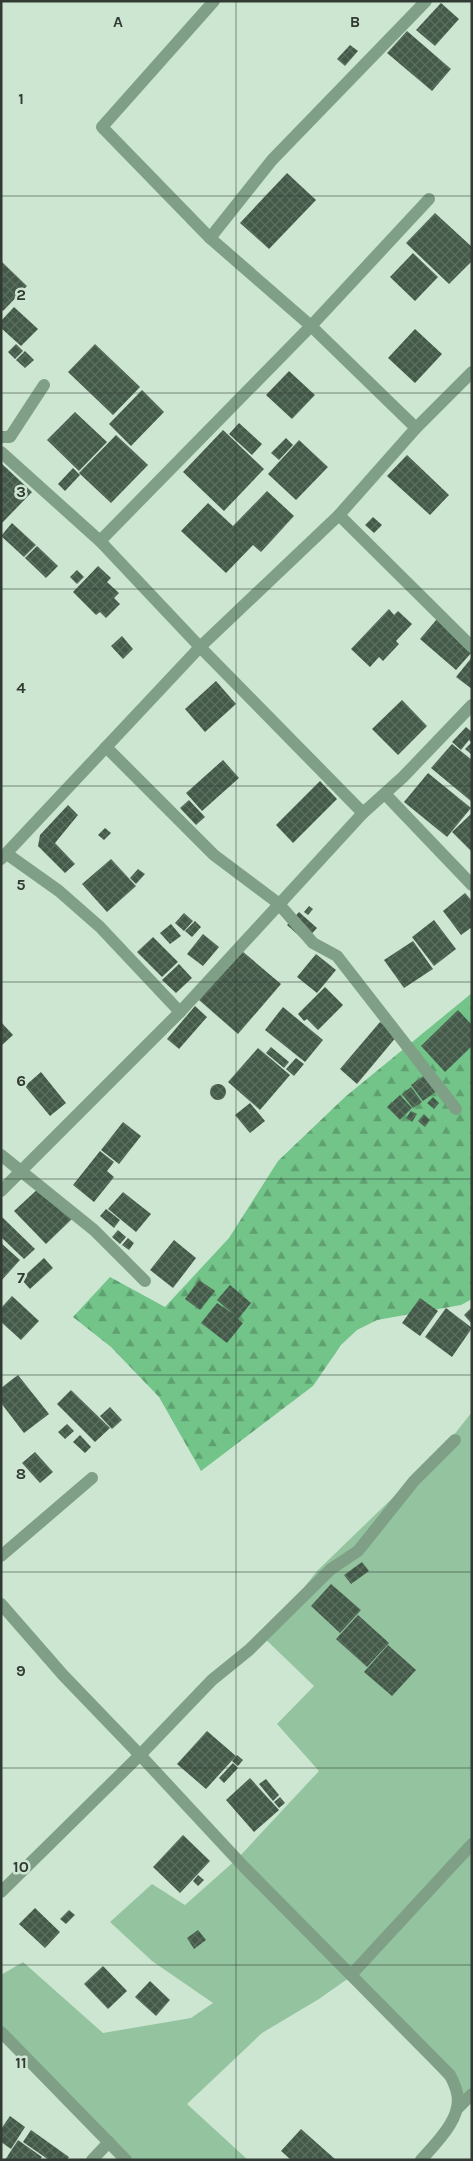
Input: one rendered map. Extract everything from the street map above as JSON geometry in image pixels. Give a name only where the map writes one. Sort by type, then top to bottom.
[{"type":"street","points":[[214,1],[102,126],[210,238],[312,326],[416,428]]},
{"type":"street","points":[[210,238],[272,160],[426,1]]},
{"type":"street","points":[[100,541],[312,326],[429,199]]},
{"type":"street","points":[[180,1012],[100,927],[59,891],[4,856],[200,647],[339,515],[416,428],[472,372]]},
{"type":"street","points":[[1,436],[10,437],[44,385]]},
{"type":"street","points":[[1,452],[100,541],[200,647],[363,812]]},
{"type":"street","points":[[339,515],[472,647]]},
{"type":"street","points":[[1,1190],[180,1012],[363,812],[385,794],[472,705]]},
{"type":"street","points":[[106,747],[214,855],[278,903],[313,943],[336,956],[456,1109]]},
{"type":"street","points":[[385,794],[472,885]]},
{"type":"street","points":[[1,1155],[94,1230],[145,1281]]},
{"type":"street","points":[[1,1892],[140,1755],[212,1680],[249,1650],[331,1569],[358,1551],[414,1481],[454,1440]]},
{"type":"street","points":[[1,1556],[92,1478]]},
{"type":"street","points":[[1,1604],[63,1675],[245,1868],[450,2075],[458,2095],[457,2109],[452,2121],[421,2160]]},
{"type":"street","points":[[351,1974],[472,1844]]},
{"type":"street","points":[[1,2032],[126,2160]]},
{"type":"street","points":[[457,2109],[472,2094]]},
{"type":"street","points":[[92,2160],[109,2142]]},
{"type":"green space","points":[[472,993],[472,1299],[461,1305],[377,1320],[357,1330],[341,1345],[313,1386],[201,1471],[159,1397],[111,1347],[73,1317],[110,1277],[165,1307],[229,1238],[278,1161],[345,1097]]},
{"type":"green space","points":[[472,1412],[472,2096],[464,2101],[353,1975],[319,1999],[262,2033],[187,2104],[248,2160],[124,2160],[1,2040],[1,1975],[23,1962],[103,2033],[191,2018],[213,2003],[152,1961],[110,1922],[152,1884],[185,1905],[238,1858],[319,1771],[277,1724],[314,1686],[259,1633],[296,1598],[317,1571],[441,1451]]},
{"type":"building","points":[[441,3],[459,19],[435,46],[416,30]]},
{"type":"building","points":[[407,31],[451,69],[432,91],[387,53]]},
{"type":"building","points":[[350,45],[358,51],[345,66],[337,59]]},
{"type":"building","points":[[287,173],[316,200],[269,249],[240,223]]},
{"type":"building","points":[[435,213],[472,247],[472,261],[449,284],[406,243]]},
{"type":"building","points":[[413,253],[438,277],[415,301],[390,277]]},
{"type":"building","points":[[1,261],[27,286],[3,311],[1,309]]},
{"type":"building","points":[[14,307],[38,329],[21,346],[1,328],[1,321]]},
{"type":"building","points":[[415,329],[442,354],[415,383],[388,358]]},
{"type":"building","points":[[16,344],[23,351],[15,359],[8,352]]},
{"type":"building","points":[[95,344],[140,387],[113,415],[68,372]]},
{"type":"building","points":[[25,351],[34,360],[25,368],[16,360]]},
{"type":"building","points":[[289,371],[315,395],[292,419],[266,395]]},
{"type":"building","points":[[142,390],[164,412],[131,446],[109,424]]},
{"type":"building","points":[[75,412],[107,442],[79,471],[47,440]]},
{"type":"building","points":[[239,423],[262,444],[252,455],[229,434]]},
{"type":"building","points":[[223,430],[264,469],[224,511],[183,472]]},
{"type":"building","points":[[116,435],[148,465],[111,503],[79,473]]},
{"type":"building","points":[[286,438],[293,445],[279,460],[271,453]]},
{"type":"building","points":[[299,440],[328,467],[296,500],[268,474]]},
{"type":"building","points":[[407,455],[449,495],[430,515],[387,476]]},
{"type":"building","points":[[1,463],[32,492],[1,524]]},
{"type":"building","points":[[73,468],[80,475],[65,491],[58,484]]},
{"type":"building","points":[[267,491],[294,516],[261,552],[253,545],[226,573],[181,531],[208,503],[233,526]]},
{"type":"building","points":[[373,517],[382,525],[374,533],[365,525]]},
{"type":"building","points":[[12,523],[36,545],[24,557],[1,536]]},
{"type":"building","points":[[37,546],[58,566],[46,578],[25,558]]},
{"type":"building","points":[[98,566],[111,578],[107,582],[119,593],[114,598],[120,604],[106,618],[100,612],[96,615],[73,592]]},
{"type":"building","points":[[77,570],[84,577],[77,584],[70,577]]},
{"type":"building","points":[[389,609],[394,615],[398,611],[412,624],[396,641],[399,644],[383,661],[379,657],[370,667],[351,649]]},
{"type":"building","points":[[437,619],[472,652],[456,670],[420,639]]},
{"type":"building","points":[[122,636],[133,649],[123,659],[111,646]]},
{"type":"building","points":[[472,657],[472,689],[456,677]]},
{"type":"building","points":[[216,681],[236,704],[205,732],[185,709]]},
{"type":"building","points":[[402,700],[427,726],[398,755],[372,729]]},
{"type":"building","points":[[466,727],[472,732],[472,743],[469,740],[461,750],[452,742]]},
{"type":"building","points":[[471,743],[472,753],[471,754],[465,749]]},
{"type":"building","points":[[452,744],[472,760],[472,802],[431,768]]},
{"type":"building","points":[[223,760],[239,778],[202,811],[186,793]]},
{"type":"building","points":[[428,773],[471,808],[447,837],[404,802]]},
{"type":"building","points":[[320,781],[337,799],[293,843],[276,825]]},
{"type":"building","points":[[189,800],[205,817],[196,825],[180,808]]},
{"type":"building","points":[[68,805],[78,815],[55,843],[75,864],[65,873],[38,846],[40,835]]},
{"type":"building","points":[[472,813],[472,852],[452,832]]},
{"type":"building","points":[[105,828],[111,833],[104,840],[98,835]]},
{"type":"building","points":[[111,859],[136,886],[107,912],[82,884]]},
{"type":"building","points":[[138,869],[145,874],[136,884],[130,878]]},
{"type":"building","points":[[465,893],[472,901],[472,927],[461,935],[443,911]]},
{"type":"building","points":[[309,906],[313,909],[308,915],[304,912]]},
{"type":"building","points":[[299,912],[317,928],[305,941],[287,925]]},
{"type":"building","points":[[184,913],[193,921],[184,931],[175,923]]},
{"type":"building","points":[[434,920],[456,949],[434,966],[412,937]]},
{"type":"building","points":[[195,921],[201,927],[192,937],[185,931]]},
{"type":"building","points":[[171,924],[181,936],[170,944],[160,933]]},
{"type":"building","points":[[203,934],[219,947],[203,966],[187,954]]},
{"type":"building","points":[[153,937],[178,962],[162,977],[137,952]]},
{"type":"building","points":[[413,941],[433,969],[404,988],[384,960]]},
{"type":"building","points":[[242,951],[281,984],[238,1034],[199,1000]]},
{"type":"building","points":[[316,954],[336,970],[317,993],[297,977]]},
{"type":"building","points":[[179,964],[192,978],[176,993],[162,980]]},
{"type":"building","points":[[325,987],[343,1005],[318,1030],[307,1019],[304,1021],[298,1014]]},
{"type":"building","points":[[195,1006],[207,1017],[179,1049],[167,1039]]},
{"type":"building","points":[[283,1007],[323,1040],[305,1062],[265,1030]]},
{"type":"building","points":[[458,1010],[472,1025],[472,1046],[445,1072],[421,1046]]},
{"type":"building","points":[[1,1022],[13,1035],[1,1046]]},
{"type":"building","points":[[380,1022],[397,1036],[357,1084],[340,1069]]},
{"type":"building","points":[[271,1047],[289,1062],[284,1068],[266,1053]]},
{"type":"building","points":[[258,1048],[290,1075],[260,1110],[228,1082]]},
{"type":"building","points":[[296,1058],[304,1064],[294,1076],[286,1069]]},
{"type":"building","points":[[41,1072],[66,1103],[50,1116],[25,1086]]},
{"type":"building","points":[[426,1074],[438,1090],[423,1101],[411,1085]]},
{"type":"building","points":[[218,1084],[224,1086],[226,1092],[224,1098],[218,1100],[212,1098],[210,1092],[212,1086]]},
{"type":"building","points":[[411,1087],[422,1102],[413,1108],[402,1094]]},
{"type":"building","points":[[400,1095],[412,1108],[400,1120],[387,1107]]},
{"type":"building","points":[[433,1097],[439,1103],[434,1109],[427,1103]]},
{"type":"building","points":[[250,1103],[265,1121],[250,1133],[235,1115]]},
{"type":"building","points":[[411,1111],[417,1114],[412,1122],[406,1118]]},
{"type":"building","points":[[424,1114],[430,1120],[425,1127],[418,1121]]},
{"type":"building","points":[[123,1122],[141,1136],[119,1164],[101,1150]]},
{"type":"building","points":[[100,1151],[114,1162],[107,1171],[114,1177],[94,1202],[73,1185]]},
{"type":"building","points":[[40,1187],[72,1219],[46,1244],[14,1211]]},
{"type":"building","points":[[123,1192],[151,1214],[136,1232],[108,1209]]},
{"type":"building","points":[[106,1209],[120,1220],[114,1228],[100,1216]]},
{"type":"building","points":[[1,1216],[35,1249],[24,1259],[1,1237]]},
{"type":"building","points":[[118,1230],[126,1237],[120,1244],[112,1237]]},
{"type":"building","points":[[128,1238],[134,1243],[129,1250],[122,1245]]},
{"type":"building","points":[[174,1240],[196,1258],[173,1288],[150,1270]]},
{"type":"building","points":[[1,1243],[20,1260],[1,1281]]},
{"type":"building","points":[[44,1258],[53,1268],[30,1289],[21,1279]]},
{"type":"building","points":[[199,1280],[215,1291],[200,1310],[185,1299]]},
{"type":"building","points":[[230,1285],[251,1303],[238,1319],[243,1323],[227,1343],[201,1323],[217,1303],[232,1313],[217,1300]]},
{"type":"building","points":[[12,1296],[39,1321],[21,1340],[1,1322],[1,1308]]},
{"type":"building","points":[[420,1298],[438,1311],[420,1336],[402,1323]]},
{"type":"building","points":[[472,1307],[472,1324],[464,1315]]},
{"type":"building","points":[[446,1308],[472,1328],[452,1357],[425,1337]]},
{"type":"building","points":[[18,1375],[49,1414],[24,1433],[1,1403],[1,1388]]},
{"type":"building","points":[[71,1390],[110,1428],[95,1442],[57,1404]]},
{"type":"building","points":[[110,1407],[122,1420],[112,1429],[100,1416]]},
{"type":"building","points":[[67,1424],[74,1431],[65,1439],[58,1432]]},
{"type":"building","points":[[80,1435],[91,1447],[85,1453],[73,1442]]},
{"type":"building","points":[[35,1452],[53,1472],[40,1483],[22,1463]]},
{"type":"building","points":[[362,1562],[369,1571],[351,1584],[344,1575]]},
{"type":"building","points":[[331,1584],[361,1610],[340,1633],[311,1606]]},
{"type":"building","points":[[358,1615],[389,1643],[367,1667],[336,1639]]},
{"type":"building","points":[[388,1645],[416,1670],[392,1696],[364,1672]]},
{"type":"building","points":[[207,1731],[236,1756],[206,1789],[177,1764]]},
{"type":"building","points":[[237,1755],[243,1760],[238,1766],[232,1761]]},
{"type":"building","points":[[233,1763],[238,1768],[224,1783],[219,1778]]},
{"type":"building","points":[[250,1778],[279,1810],[254,1832],[226,1800]]},
{"type":"building","points":[[266,1779],[279,1795],[273,1801],[259,1784]]},
{"type":"building","points":[[280,1797],[285,1803],[279,1808],[274,1802]]},
{"type":"building","points":[[183,1835],[210,1861],[180,1893],[153,1867]]},
{"type":"building","points":[[198,1875],[204,1880],[198,1886],[193,1881]]},
{"type":"building","points":[[35,1908],[60,1932],[45,1948],[19,1924]]},
{"type":"building","points":[[69,1910],[75,1915],[66,1924],[60,1919]]},
{"type":"building","points":[[198,1930],[206,1940],[194,1949],[187,1938]]},
{"type":"building","points":[[103,1966],[127,1991],[108,2009],[84,1984]]},
{"type":"building","points":[[150,1981],[170,2000],[156,2016],[135,1997]]},
{"type":"building","points":[[10,2116],[25,2127],[11,2149],[1,2142],[1,2129]]},
{"type":"building","points":[[301,2129],[336,2160],[291,2160],[281,2151]]},
{"type":"building","points":[[31,2130],[69,2157],[67,2160],[49,2160],[23,2142]]},
{"type":"building","points":[[18,2140],[42,2157],[40,2160],[5,2160]]}]
